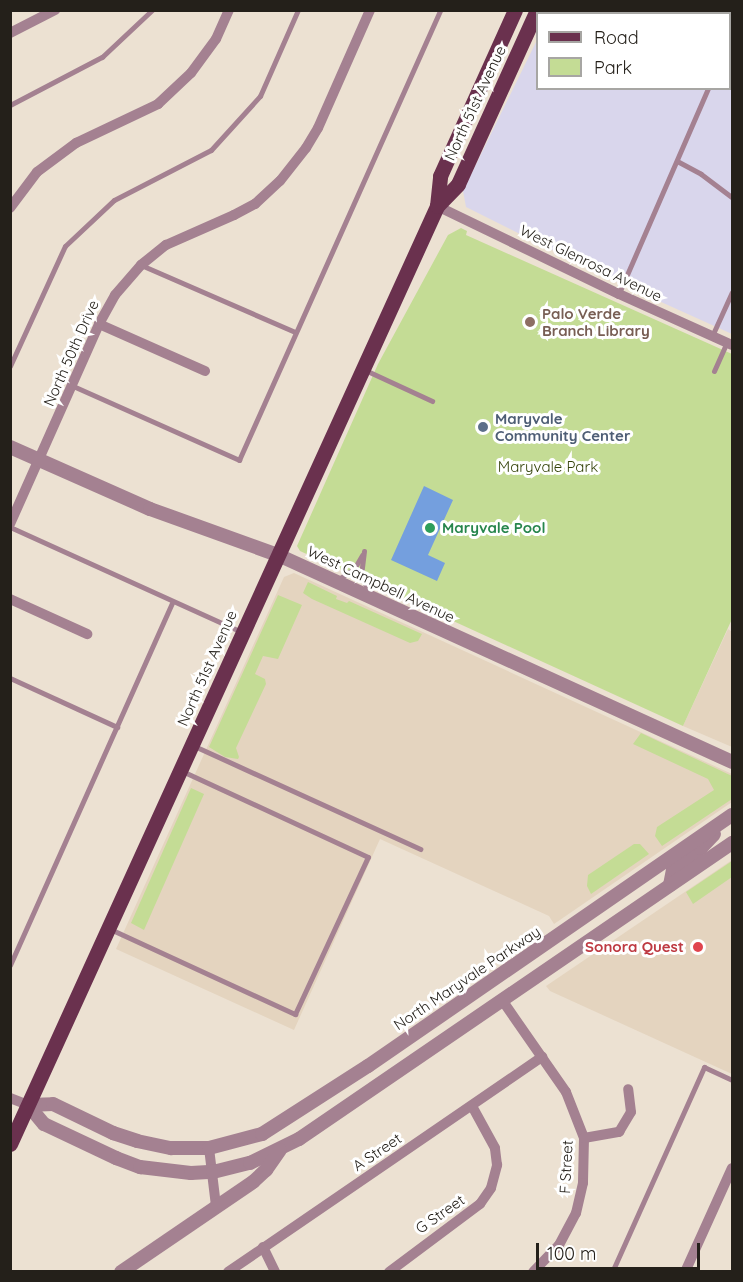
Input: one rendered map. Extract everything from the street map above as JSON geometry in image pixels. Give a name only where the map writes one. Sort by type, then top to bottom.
[{"type":"main road","name":"North 51st Avenue","points":[[437,206],[440,176],[515,10]]},
{"type":"main road","name":"North 51st Avenue","points":[[10,1144],[437,206],[458,184],[536,12]]},
{"type":"street","points":[[10,33],[55,10]]},
{"type":"street","points":[[10,208],[37,172],[76,143],[158,104],[191,73],[216,39],[229,10]]},
{"type":"street","name":"North 50th Drive","points":[[10,526],[99,324],[115,295],[141,265],[181,236],[255,204],[280,181],[306,148],[318,128],[370,10]]},
{"type":"street","name":"West Glenrosa Avenue","points":[[437,206],[619,294],[730,344]]},
{"type":"street","points":[[99,324],[205,371]]},
{"type":"street","name":"West Campbell Avenue","points":[[10,447],[150,509],[278,555],[732,762]]},
{"type":"street","points":[[10,599],[87,634]]},
{"type":"street","points":[[670,885],[673,869],[701,848],[730,817]]},
{"type":"street","name":"North Maryvale Parkway","points":[[28,1105],[53,1104],[137,1141],[185,1150],[209,1148],[253,1137],[287,1119],[730,817]]},
{"type":"street","points":[[10,1098],[28,1105],[44,1124],[116,1158],[166,1172],[213,1172],[250,1163],[280,1150],[732,843]]},
{"type":"street","points":[[592,913],[618,920]]},
{"type":"street","name":"F Street","points":[[502,1000],[566,1092],[584,1138],[583,1183],[576,1213],[559,1245],[533,1272]]},
{"type":"street","name":"A Street","points":[[228,1272],[542,1057]]},
{"type":"street","points":[[584,1138],[619,1132],[631,1112],[628,1089]]},
{"type":"street","name":"G Street","points":[[389,1272],[480,1204],[491,1188],[497,1165],[495,1148],[471,1106]]},
{"type":"street","points":[[209,1148],[216,1206]]},
{"type":"street","points":[[121,1272],[216,1206],[226,1202],[266,1170],[280,1150]]},
{"type":"street","points":[[685,1272],[732,1168]]},
{"type":"street","points":[[263,1247],[275,1272]]},
{"type":"lane","points":[[10,105],[102,57],[152,10]]},
{"type":"lane","points":[[10,366],[65,246],[114,200],[211,150],[260,96],[298,10]]},
{"type":"lane","points":[[73,386],[239,460],[440,10]]},
{"type":"lane","points":[[619,294],[707,90]]},
{"type":"lane","points":[[677,160],[732,197]]},
{"type":"lane","points":[[141,265],[295,332]]},
{"type":"lane","points":[[712,336],[732,292]]},
{"type":"lane","points":[[714,370],[730,344]]},
{"type":"lane","points":[[362,369],[432,401]]},
{"type":"lane","points":[[10,526],[243,633]]},
{"type":"lane","points":[[334,581],[354,569],[364,551],[362,578],[374,599]]},
{"type":"lane","points":[[10,965],[172,602]]},
{"type":"lane","points":[[10,678],[117,727]]},
{"type":"lane","points":[[192,745],[420,849]]},
{"type":"lane","points":[[109,928],[295,1014],[368,857],[180,771]]},
{"type":"lane","points":[[612,1272],[704,1067],[732,1080]]},
{"type":"shaded area","points":[[536,42],[536,90],[731,90],[732,51],[732,334],[608,278],[466,207],[463,191]]},
{"type":"shaded area","points":[[294,573],[732,774],[732,802],[554,924],[549,916],[380,839],[294,1030],[116,949],[284,577]]},
{"type":"shaded area","points":[[728,629],[732,632],[732,747],[683,726]]},
{"type":"shaded area","points":[[732,860],[732,1074],[550,991],[546,986]]},
{"type":"green space","name":"Maryvale Park","points":[[461,228],[467,231],[466,235],[732,354],[732,619],[683,726],[300,551],[297,546],[378,364],[448,235]]},
{"type":"green space","points":[[308,582],[337,596],[336,599],[347,603],[349,601],[422,634],[418,641],[410,643],[312,599],[303,593]]},
{"type":"green space","points":[[278,595],[302,605],[278,659],[263,656],[255,674],[265,679],[266,684],[236,748],[238,759],[225,757],[209,747]]},
{"type":"green space","points":[[641,733],[732,776],[732,799],[662,846],[655,836],[657,827],[714,790],[708,779],[633,744]]},
{"type":"green space","points":[[191,788],[204,794],[144,930],[131,923]]},
{"type":"green space","points":[[634,844],[640,844],[649,854],[591,894],[587,886],[588,875]]},
{"type":"green space","points":[[732,861],[732,877],[693,904],[686,892]]},
{"type":"water","points":[[424,486],[453,500],[428,555],[445,563],[437,581],[391,560]]},
{"type":"place","name":"Palo Verde Branch Library","points":[[530,322]]},
{"type":"place","name":"Maryvale Community Center","points":[[483,427]]},
{"type":"place","name":"Maryvale Pool","points":[[430,528]]},
{"type":"place","name":"Sonora Quest","points":[[698,947]]}]
